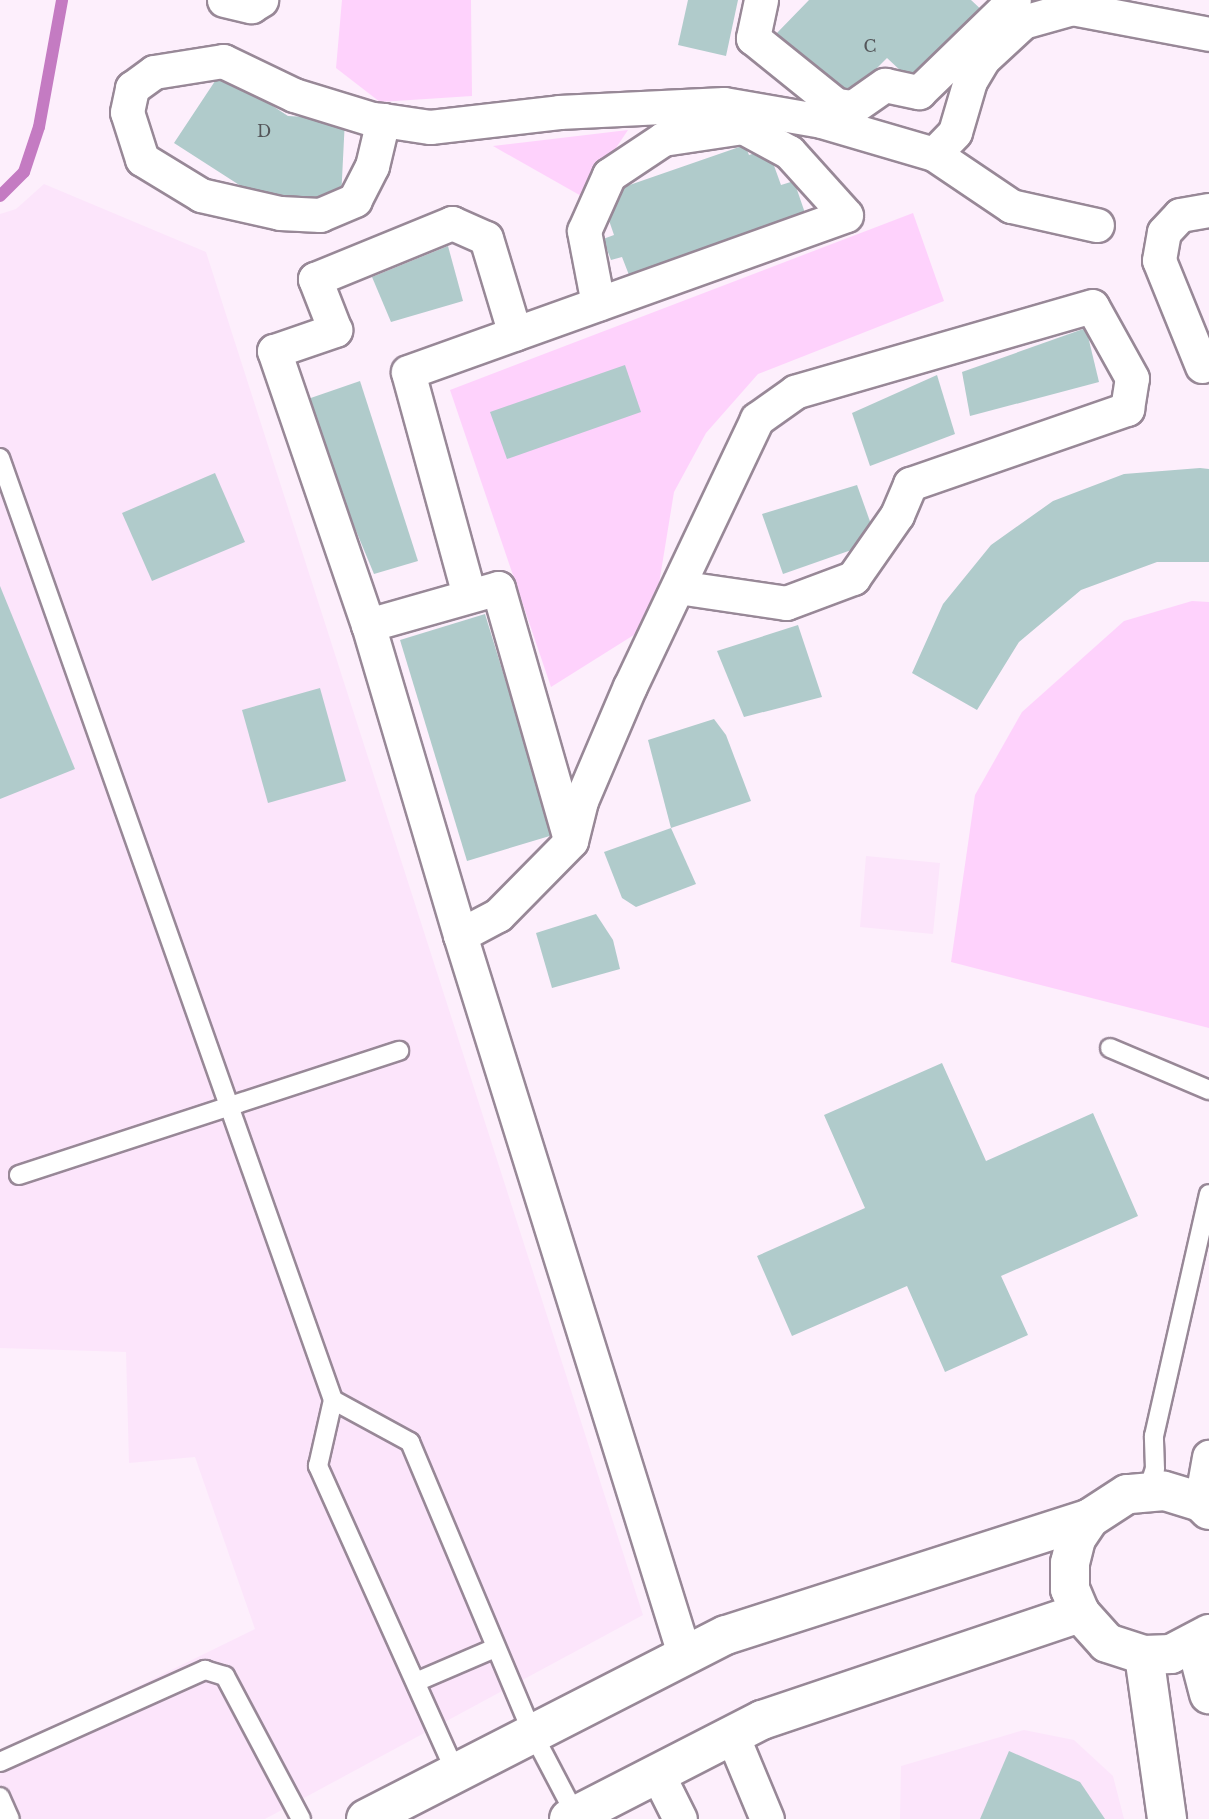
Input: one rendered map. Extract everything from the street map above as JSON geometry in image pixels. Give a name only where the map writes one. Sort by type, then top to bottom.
[{"type":"main road","points":[[366,1819],[726,1635],[1090,1518],[1127,1494],[1148,1490],[1207,1505]]},
{"type":"main road","points":[[1090,1518],[1076,1539],[1070,1563],[1070,1589],[1080,1613],[1107,1643],[1144,1655],[1171,1654],[1203,1639],[1209,1694]]},
{"type":"main road","points":[[573,1817],[762,1720],[1080,1613]]},
{"type":"main road","points":[[1144,1655],[1167,1819]]},
{"type":"street","points":[[224,0],[251,6],[261,0]]},
{"type":"street","points":[[761,0],[753,38],[836,105],[853,107],[885,85],[919,92],[1023,22],[1042,6],[1072,8],[1209,34]]},
{"type":"street","points":[[934,154],[955,132],[970,81],[973,54],[1014,0]]},
{"type":"street","points":[[383,120],[372,166],[355,200],[320,215],[280,214],[201,195],[142,159],[127,112],[132,88],[154,72],[223,61],[294,95],[383,120],[430,127],[559,112],[724,104],[821,121],[934,154],[1011,206],[1097,225]]},
{"type":"street","points":[[469,595],[408,372],[598,304],[637,289],[846,215],[789,152],[743,127],[663,139],[609,175],[584,231],[598,304]]},
{"type":"street","points":[[1202,366],[1159,260],[1164,232],[1180,215],[1209,209]]},
{"type":"street","points":[[515,334],[486,238],[452,223],[316,279],[335,330],[274,351],[368,625],[460,935],[685,1657]]},
{"type":"street","points":[[460,935],[498,915],[571,841],[581,801],[678,587],[757,419],[795,392],[1092,306],[1132,378],[1127,409],[910,484],[897,515],[853,578],[786,603],[678,587]]},
{"type":"street","points":[[368,625],[498,588],[571,841]]},
{"type":"street","points":[[1207,1505],[1209,1457]]},
{"type":"street","points":[[732,1735],[767,1819]]},
{"type":"street","points":[[657,1773],[680,1819]]},
{"type":"lane","points":[[0,458],[233,1105],[273,1238],[333,1401],[318,1466],[456,1773]]},
{"type":"lane","points":[[1110,1048],[1209,1090]]},
{"type":"lane","points":[[19,1175],[399,1051]]},
{"type":"lane","points":[[1148,1490],[1156,1469],[1154,1436],[1209,1194]]},
{"type":"lane","points":[[333,1401],[410,1442],[495,1648],[573,1817]]},
{"type":"lane","points":[[416,1682],[495,1648]]},
{"type":"lane","points":[[0,1762],[205,1670],[225,1676],[301,1819]]},
{"type":"lane","points":[[0,1797],[10,1819]]},
{"type":"shaded area","points":[[342,0],[471,0],[472,96],[380,102],[336,68]]},
{"type":"shaded area","points":[[628,130],[583,197],[493,146]]},
{"type":"shaded area","points":[[44,184],[206,252],[643,1615],[265,1819],[0,1819],[0,1754],[255,1629],[195,1457],[129,1463],[126,1352],[0,1348],[0,214],[16,209]]},
{"type":"shaded area","points":[[913,213],[944,301],[758,374],[706,433],[674,492],[658,590],[637,633],[551,687],[450,390]]},
{"type":"shaded area","points":[[1192,601],[1209,602],[1209,1028],[951,962],[975,795],[1022,712],[1124,621]]},
{"type":"shaded area","points":[[866,856],[940,863],[933,934],[860,927]]},
{"type":"shaded area","points":[[1024,1730],[1074,1740],[1113,1776],[1124,1819],[900,1819],[901,1766]]},
{"type":"building","points":[[688,0],[738,0],[726,56],[678,45]]},
{"type":"building","points":[[809,0],[971,0],[986,14],[916,85],[887,58],[844,101],[775,35]]},
{"type":"building","points":[[221,72],[288,116],[345,119],[341,199],[258,197],[174,143]]},
{"type":"building","points":[[745,145],[749,155],[768,149],[781,185],[794,181],[805,213],[629,275],[622,257],[611,260],[603,239],[614,235],[603,203],[621,197],[618,189]]},
{"type":"building","points":[[448,246],[463,301],[391,322],[372,277]]},
{"type":"building","points":[[1086,328],[1099,382],[970,416],[962,372]]},
{"type":"building","points":[[625,365],[641,412],[507,459],[490,412]]},
{"type":"building","points":[[937,375],[955,434],[870,466],[852,413]]},
{"type":"building","points":[[360,381],[418,561],[374,574],[302,401]]},
{"type":"building","points":[[1209,469],[1209,562],[1157,562],[1081,590],[1019,642],[977,710],[912,673],[943,604],[991,545],[1053,501],[1124,474]]},
{"type":"building","points":[[215,473],[245,542],[152,581],[122,513]]},
{"type":"building","points":[[857,485],[877,541],[783,574],[762,514]]},
{"type":"building","points":[[0,586],[75,769],[0,799]]},
{"type":"building","points":[[485,614],[553,835],[467,861],[400,640]]},
{"type":"building","points":[[798,625],[822,697],[744,717],[717,651]]},
{"type":"building","points":[[320,688],[346,781],[268,803],[242,710]]},
{"type":"building","points":[[714,719],[726,735],[751,801],[671,828],[648,740]]},
{"type":"building","points":[[671,828],[696,884],[636,907],[622,898],[604,852]]},
{"type":"building","points":[[596,914],[613,940],[620,969],[552,988],[536,933]]},
{"type":"building","points":[[942,1063],[986,1161],[1093,1113],[1138,1216],[1001,1276],[1028,1335],[945,1372],[907,1286],[792,1336],[757,1256],[865,1208],[824,1115]]},
{"type":"building","points":[[1009,1751],[1080,1782],[1105,1819],[980,1819]]},
{"type":"waterway","points":[[0,196],[24,172],[39,127],[62,0]]}]
